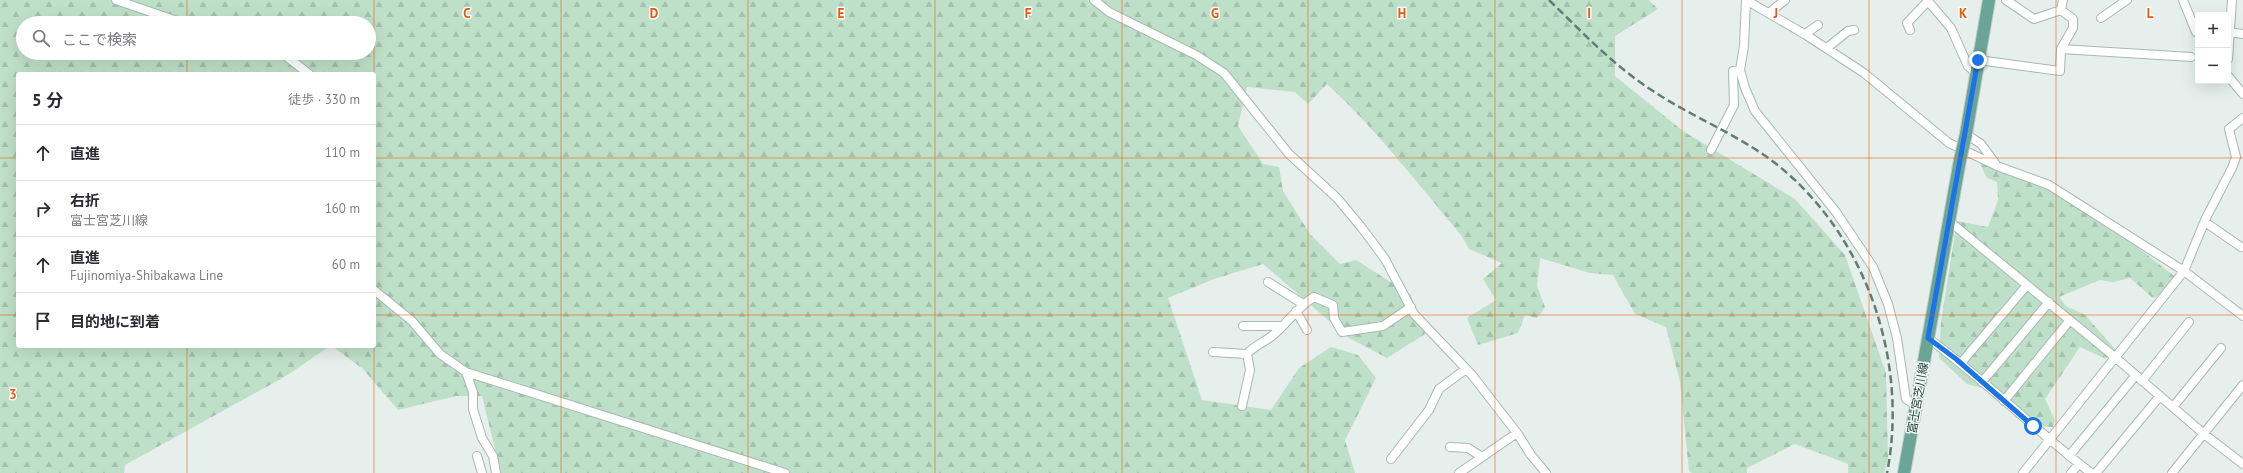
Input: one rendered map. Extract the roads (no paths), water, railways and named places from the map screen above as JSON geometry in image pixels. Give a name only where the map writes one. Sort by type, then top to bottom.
[{"type":"main road","name":"富士宮芝川線","points":[[1904,473],[1989,0]]},
{"type":"street","points":[[116,0],[163,16]]},
{"type":"street","points":[[1094,0],[1109,12],[1196,55],[1224,73],[1289,154],[1337,198],[1362,228],[1385,259],[1414,314],[1466,369],[1517,433],[1530,455],[1546,473]]},
{"type":"street","points":[[1916,405],[1906,398],[1898,338],[1888,304],[1873,267],[1836,212],[1755,111],[1745,88],[1740,70],[1744,46],[1746,0],[1806,34],[1864,73],[1949,143],[1997,166],[2049,184],[2184,271],[2243,316]]},
{"type":"street","points":[[1769,13],[1785,0]]},
{"type":"street","points":[[1910,30],[1907,23],[1927,0],[1951,28],[1968,66],[1976,73]]},
{"type":"street","points":[[2006,0],[2034,19],[2061,10]]},
{"type":"street","points":[[2061,10],[2063,0]]},
{"type":"street","points":[[2101,18],[2127,0]]},
{"type":"street","points":[[2184,0],[2195,29]]},
{"type":"street","points":[[2231,12],[2232,0]]},
{"type":"street","points":[[1978,60],[2060,71],[2061,49],[2073,28],[2073,19],[2061,10]]},
{"type":"street","points":[[1806,34],[1818,25]]},
{"type":"street","points":[[1826,48],[1848,31],[1854,30]]},
{"type":"street","points":[[2231,32],[2243,34]]},
{"type":"street","points":[[2061,49],[2191,57]]},
{"type":"street","points":[[291,60],[306,72]]},
{"type":"street","points":[[1711,150],[1734,105],[1733,71],[1740,70]]},
{"type":"street","points":[[2231,80],[2243,94]]},
{"type":"street","points":[[2023,473],[2184,271],[2205,222],[2236,157],[2229,129],[2243,118]]},
{"type":"street","points":[[1966,134],[1981,144],[1997,166]]},
{"type":"street","points":[[1949,221],[2116,358],[2204,434],[2243,464]]},
{"type":"street","points":[[2205,222],[2241,247]]},
{"type":"street","points":[[1268,282],[1303,304]]},
{"type":"street","points":[[1961,363],[2027,285]]},
{"type":"street","points":[[376,292],[412,321],[440,354],[466,372],[785,473]]},
{"type":"street","points":[[1213,352],[1246,354],[1256,344],[1272,336],[1303,304],[1314,297],[1333,305],[1334,318],[1342,332],[1383,326],[1410,307]]},
{"type":"street","points":[[1982,382],[2048,302]]},
{"type":"street","points":[[1296,311],[1307,330]]},
{"type":"street","points":[[2004,401],[2070,320]]},
{"type":"street","points":[[2069,456],[2189,322]]},
{"type":"street","points":[[1243,326],[1282,326]]},
{"type":"street","points":[[1928,338],[1961,363],[2049,440],[2091,473]]},
{"type":"street","points":[[2173,407],[2221,348]]},
{"type":"street","points":[[1242,406],[1250,370],[1246,354]]},
{"type":"street","points":[[1391,459],[1425,416],[1439,389],[1466,369]]},
{"type":"street","points":[[466,372],[473,392],[473,409],[482,438],[494,456],[496,473]]},
{"type":"street","points":[[2172,473],[2243,385]]},
{"type":"street","points":[[2096,473],[2160,396]]},
{"type":"street","points":[[1459,473],[1517,433]]},
{"type":"street","points":[[1450,446],[1468,448],[1482,457]]},
{"type":"street","points":[[477,456],[482,473]]},
{"type":"street","points":[[2071,473],[2079,464]]},
{"type":"railway","points":[[1549,0],[1625,71],[1653,91],[1745,143],[1775,163],[1807,192],[1834,226],[1856,263],[1873,303],[1885,344],[1892,387],[1892,430],[1887,473]]}]
